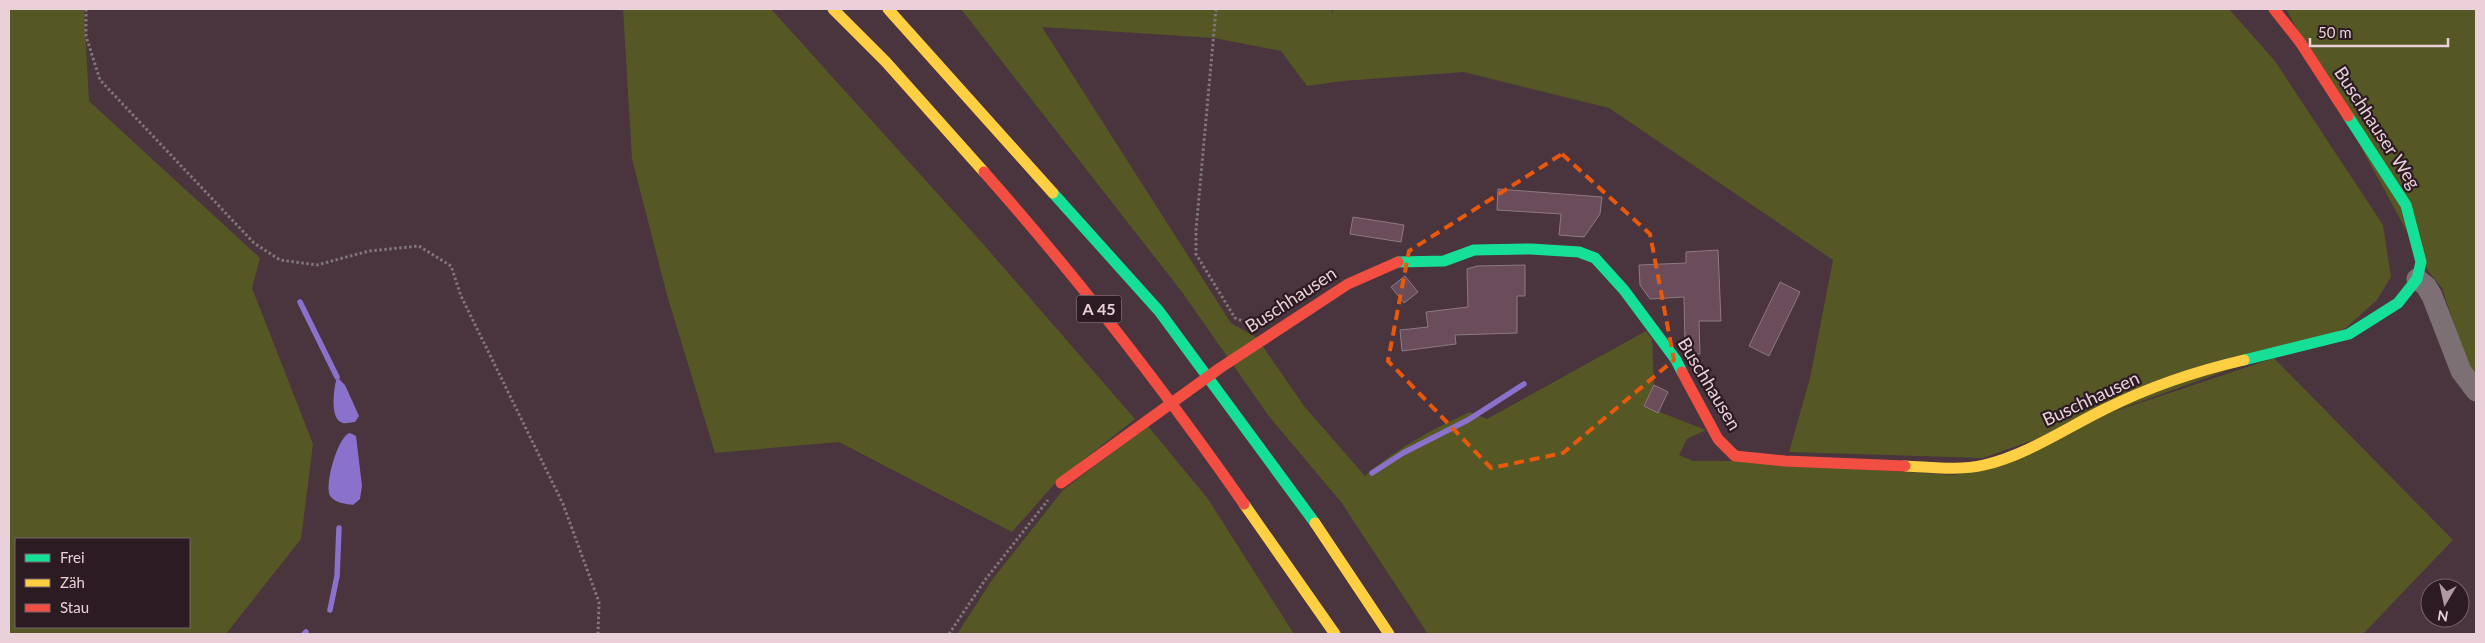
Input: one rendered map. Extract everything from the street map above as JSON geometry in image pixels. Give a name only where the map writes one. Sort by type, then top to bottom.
[{"type":"main road","name":"A 45","points":[[833,9],[886,62],[1045,241],[1184,418],[1335,634]]},
{"type":"main road","name":"A 45","points":[[888,9],[1159,311],[1301,502],[1388,634]]},
{"type":"main road","name":"Buschhauser Weg","points":[[2274,9],[2300,42],[2406,205],[2421,262],[2417,279]]},
{"type":"main road","name":"Buschhausen","points":[[1061,483],[1272,332],[1348,284],[1402,260],[1444,261],[1474,250],[1531,249],[1579,252],[1595,258],[1624,290],[1676,360],[1718,439],[1735,456],[1785,461],[1957,468],[1984,465],[2020,452],[2107,408],[2197,371],[2349,334],[2398,303],[2417,279]]},
{"type":"street","points":[[2417,279],[2426,286],[2432,296],[2461,371],[2476,391]]},
{"type":"path","points":[[86,9],[86,36],[100,80],[254,243],[280,260],[317,265],[369,251],[419,246],[451,266],[461,296],[563,504],[599,602],[598,634]]},
{"type":"path","points":[[1216,9],[1196,230],[1196,254],[1235,318],[1272,332]]},
{"type":"path","points":[[949,634],[986,580],[1061,483]]},
{"type":"highlighted area","points":[[1562,154],[1650,234],[1674,360],[1563,453],[1491,468],[1388,361],[1409,251]]},
{"type":"green space","points":[[9,9],[84,9],[89,101],[260,258],[252,288],[313,444],[301,539],[226,634],[9,634]]},
{"type":"green space","points":[[623,9],[771,9],[984,245],[1135,419],[1058,480],[1012,532],[839,442],[715,453],[667,295],[632,159]]},
{"type":"green space","points":[[961,9],[1332,9],[1333,16],[1333,9],[2229,9],[2275,61],[2383,225],[2391,277],[2377,300],[2346,328],[1983,458],[1789,452],[1810,378],[1833,260],[1609,108],[1464,72],[1343,81],[1307,86],[1281,51],[1214,38],[1042,27],[1231,323],[1257,338],[1304,406],[1365,476],[1402,448],[1442,425],[1470,412],[1487,419],[1646,331],[1652,339],[1654,385],[1644,406],[1706,430],[1687,439],[1679,455],[1693,461],[1732,461],[1955,475],[2110,413],[2274,358],[2453,540],[2363,634],[1428,634],[1341,502],[1268,415],[1182,292]]},
{"type":"green space","points":[[2286,9],[2476,9],[2476,379],[2468,367],[2442,288],[2429,272]]},
{"type":"green space","points":[[1148,426],[1208,499],[1294,634],[957,634],[992,580],[1063,490]]},
{"type":"shaded area","points":[[337,377],[345,385],[359,416],[355,422],[343,423],[336,416],[334,403]]},
{"type":"shaded area","points":[[350,433],[356,436],[362,486],[360,499],[353,505],[336,501],[329,492],[330,473],[333,462],[345,436]]},
{"type":"building","points":[[1498,189],[1602,197],[1600,214],[1584,237],[1559,235],[1561,214],[1497,210]]},
{"type":"building","points":[[1353,217],[1404,225],[1401,242],[1350,234]]},
{"type":"building","points":[[1718,250],[1721,321],[1699,321],[1700,354],[1691,354],[1685,346],[1684,297],[1650,299],[1640,285],[1639,265],[1686,263],[1686,252]]},
{"type":"building","points":[[1525,265],[1525,296],[1517,296],[1517,333],[1455,335],[1456,344],[1402,351],[1400,330],[1428,327],[1426,312],[1468,307],[1467,269],[1477,266]]},
{"type":"building","points":[[1405,276],[1418,292],[1404,303],[1391,287]]},
{"type":"building","points":[[1780,282],[1800,292],[1769,356],[1749,346]]},
{"type":"building","points":[[1654,385],[1668,392],[1658,413],[1644,406]]},
{"type":"waterway","points":[[300,302],[337,377]]},
{"type":"waterway","points":[[1372,473],[1403,453],[1468,420],[1524,384]]},
{"type":"waterway","points":[[330,610],[337,576],[339,528]]},
{"type":"traffic: fast","points":[[2244,360],[2349,334],[2398,303],[2417,279],[2421,262],[2406,205],[2348,116]]},
{"type":"traffic: fast","points":[[1053,193],[1159,311],[1315,523]]},
{"type":"traffic: fast","points":[[1398,262],[1444,261],[1474,250],[1531,249],[1579,252],[1595,258],[1624,290],[1676,360],[1682,372]]},
{"type":"traffic: slow","points":[[833,9],[886,62],[984,172]]},
{"type":"traffic: slow","points":[[888,9],[1053,193]]},
{"type":"traffic: slow","points":[[1905,466],[1965,468],[2000,461],[2031,448],[2105,409],[2139,394],[2208,369],[2244,360]]},
{"type":"traffic: slow","points":[[1244,504],[1335,634]]},
{"type":"traffic: slow","points":[[1315,523],[1389,634]]},
{"type":"traffic: jam","points":[[2274,9],[2300,42],[2348,116]]},
{"type":"traffic: jam","points":[[984,172],[1086,293],[1182,418],[1244,504]]},
{"type":"traffic: jam","points":[[1061,483],[1220,368],[1348,284],[1398,262]]},
{"type":"traffic: jam","points":[[1682,372],[1718,439],[1735,456],[1785,461],[1905,466]]}]
